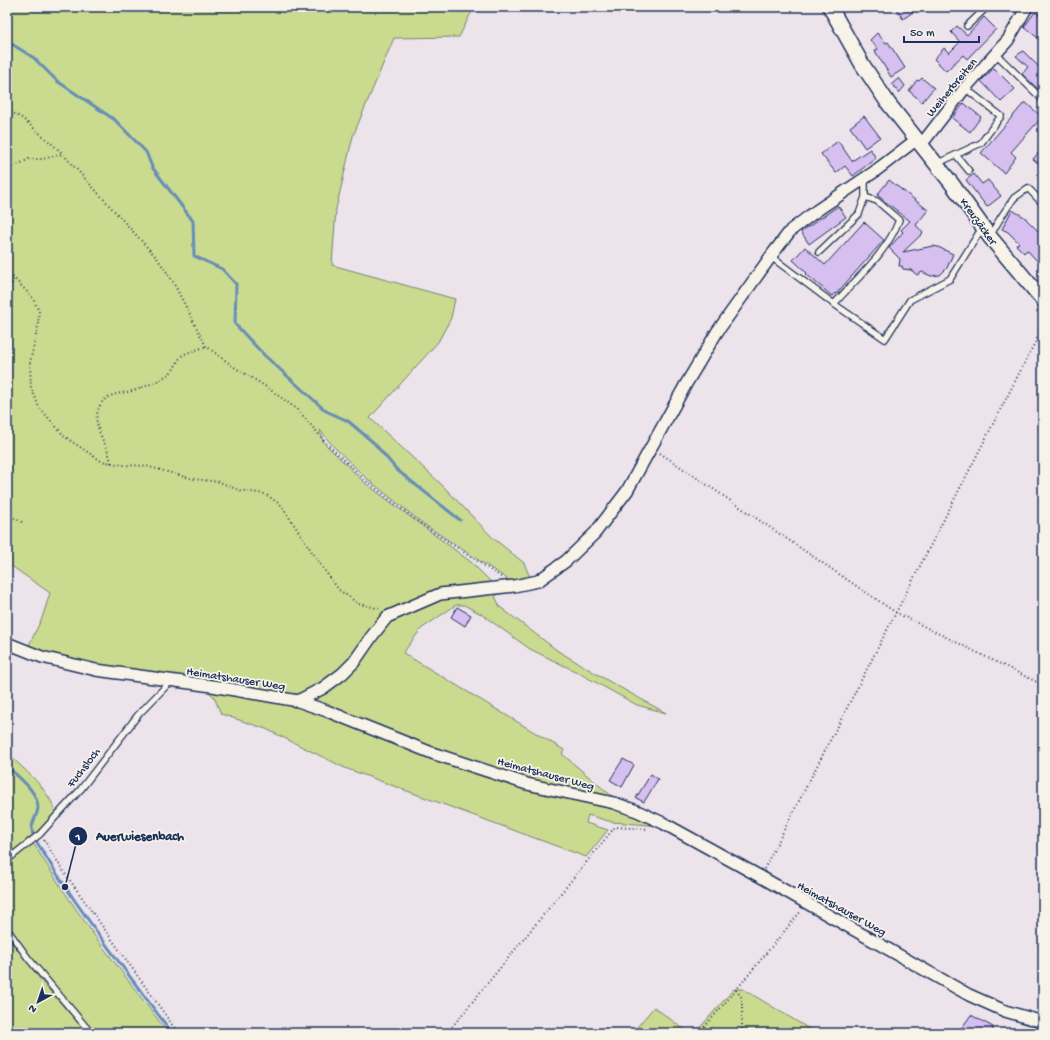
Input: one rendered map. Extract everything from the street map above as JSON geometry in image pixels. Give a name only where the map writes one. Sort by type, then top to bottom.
[{"type":"street","name":"Kreuzäcker","points":[[830,7],[862,64],[888,103],[952,184],[986,232],[1043,300]]},
{"type":"street","name":"Weiherbreiten","points":[[919,142],[1008,40],[1027,7]]},
{"type":"street","points":[[298,701],[323,688],[342,674],[354,662],[387,617],[440,594],[514,586],[538,581],[566,561],[594,533],[626,491],[686,384],[718,332],[772,254],[791,230],[919,142]]},
{"type":"street","name":"Heimatshauser Weg","points":[[7,643],[42,657],[96,670],[212,686],[298,701],[432,753],[527,784],[614,803],[637,811],[663,823],[761,877],[969,995],[1005,1011],[1043,1022]]},
{"type":"lane","points":[[967,26],[987,7]]},
{"type":"lane","points":[[1039,7],[1043,10]]},
{"type":"lane","points":[[996,54],[1043,100]]},
{"type":"lane","points":[[936,164],[981,143],[1001,116],[965,88]]},
{"type":"lane","points":[[956,155],[969,171]]},
{"type":"lane","points":[[819,252],[859,214],[865,197],[865,178]]},
{"type":"lane","points":[[772,254],[834,304],[885,339],[910,300],[950,279],[1014,198],[1028,188],[1043,204]]},
{"type":"lane","points":[[834,304],[880,254],[895,232],[899,220],[877,201],[865,197]]},
{"type":"lane","name":"Fuchsloch","points":[[7,860],[39,835],[81,789],[138,715],[171,681]]},
{"type":"lane","points":[[7,929],[28,958],[91,1033]]},
{"type":"path","points":[[7,110],[22,118],[61,153],[157,258],[172,280],[206,346],[234,367],[268,388],[298,410],[332,449],[365,480],[421,524],[514,586]]},
{"type":"path","points":[[7,127],[12,113]]},
{"type":"path","points":[[7,170],[28,159],[43,159],[61,153]]},
{"type":"path","points":[[7,271],[32,297],[39,311],[38,326],[30,364],[31,388],[39,406],[65,437],[101,461],[146,466],[192,479],[220,482],[238,490],[265,494],[281,505],[322,567],[340,590],[359,604],[385,610],[387,617]]},
{"type":"path","points":[[7,294],[14,278]]},
{"type":"path","points":[[761,877],[770,855],[1043,327]]},
{"type":"path","points":[[112,463],[96,424],[97,413],[102,402],[113,394],[133,392],[152,383],[171,372],[182,355],[206,346]]},
{"type":"path","points":[[651,447],[895,612],[1043,685]]},
{"type":"path","points":[[7,514],[22,522]]},
{"type":"path","points":[[447,1033],[615,827],[649,829]]},
{"type":"path","points":[[39,835],[178,1033]]},
{"type":"path","points":[[699,1033],[807,904]]},
{"type":"path","points":[[736,990],[742,998],[742,1033]]},
{"type":"green space","points":[[7,7],[474,7],[459,37],[394,38],[353,136],[336,209],[332,265],[455,299],[451,318],[438,342],[370,418],[442,485],[493,538],[524,563],[529,575],[535,580],[515,584],[422,523],[365,477],[332,445],[320,430],[323,442],[365,483],[471,562],[502,593],[495,596],[500,607],[558,651],[666,713],[637,705],[575,671],[530,649],[481,614],[464,605],[456,605],[421,629],[403,653],[564,750],[562,754],[620,803],[473,765],[313,700],[315,696],[361,656],[354,652],[349,663],[307,693],[290,696],[98,667],[60,658],[28,647],[42,618],[50,593],[7,563]]},
{"type":"green space","points":[[206,689],[299,706],[613,807],[661,826],[612,822],[588,815],[586,823],[608,830],[586,857],[345,768],[266,729],[221,714],[214,697]]},
{"type":"green space","points":[[7,753],[42,787],[56,812],[40,829],[13,851],[12,844],[7,838]]},
{"type":"green space","points":[[33,843],[94,935],[168,1033],[94,1033],[7,926],[7,864]]},
{"type":"green space","points":[[7,936],[43,983],[87,1033],[7,1033]]},
{"type":"green space","points":[[734,989],[743,989],[816,1033],[695,1033]]},
{"type":"green space","points":[[654,1007],[689,1033],[632,1033]]},
{"type":"building","points":[[895,7],[909,7],[913,12],[903,19]]},
{"type":"building","points":[[1035,12],[1043,18],[1043,42],[1024,27]]},
{"type":"building","points":[[984,17],[996,29],[967,59],[963,55],[946,71],[934,59],[944,48],[949,53],[960,42],[951,32],[957,26],[967,35]]},
{"type":"building","points":[[877,33],[886,43],[888,42],[905,68],[891,77],[875,51],[878,49],[870,40]]},
{"type":"building","points":[[1023,51],[1043,71],[1043,94],[1022,74],[1028,67],[1016,56]]},
{"type":"building","points":[[994,68],[1015,89],[1001,102],[981,81]]},
{"type":"building","points":[[899,78],[905,86],[899,93],[892,84]]},
{"type":"building","points":[[922,78],[934,88],[922,102],[909,91],[917,80],[919,81]]},
{"type":"building","points":[[1025,102],[1042,117],[1011,152],[1016,157],[1004,173],[981,153]]},
{"type":"building","points":[[964,103],[981,117],[970,132],[952,118]]},
{"type":"building","points":[[864,116],[880,137],[865,148],[850,127]]},
{"type":"building","points":[[838,141],[852,161],[870,149],[876,158],[853,176],[845,166],[836,173],[821,154]]},
{"type":"building","points":[[1043,148],[1043,167],[1033,159]]},
{"type":"building","points":[[974,174],[982,184],[988,180],[1001,196],[987,207],[966,180]]},
{"type":"building","points":[[889,180],[928,210],[916,225],[923,233],[903,252],[933,246],[953,254],[947,268],[940,275],[931,276],[922,272],[917,275],[911,270],[903,269],[902,266],[899,266],[900,259],[889,248],[903,232],[901,230],[910,221],[877,195]]},
{"type":"building","points":[[838,206],[846,217],[809,244],[801,232]]},
{"type":"building","points":[[1012,210],[1026,218],[1042,235],[1040,238],[1043,241],[1043,255],[1037,261],[1027,250],[1024,253],[1016,245],[1019,243],[1008,232],[1002,229]]},
{"type":"building","points":[[864,222],[884,240],[836,294],[835,293],[832,296],[806,274],[807,273],[793,260],[805,247],[825,265]]},
{"type":"building","points":[[457,607],[471,615],[465,626],[451,617]]},
{"type":"building","points":[[623,759],[634,765],[622,787],[610,780]]},
{"type":"building","points":[[651,774],[658,779],[644,802],[636,798]]},
{"type":"building","points":[[971,1015],[993,1027],[992,1033],[958,1033]]},
{"type":"waterway","points":[[7,41],[34,58],[57,81],[115,120],[146,152],[152,167],[193,221],[194,256],[222,269],[236,284],[235,324],[264,355],[326,411],[348,421],[374,443],[397,470],[460,520]]},
{"type":"waterway","points":[[7,766],[31,789],[37,801],[38,810],[33,821],[33,833],[37,843],[53,869],[172,1033]]},
{"type":"place","name":"Auerwiesenbach","points":[[65,887]]}]
